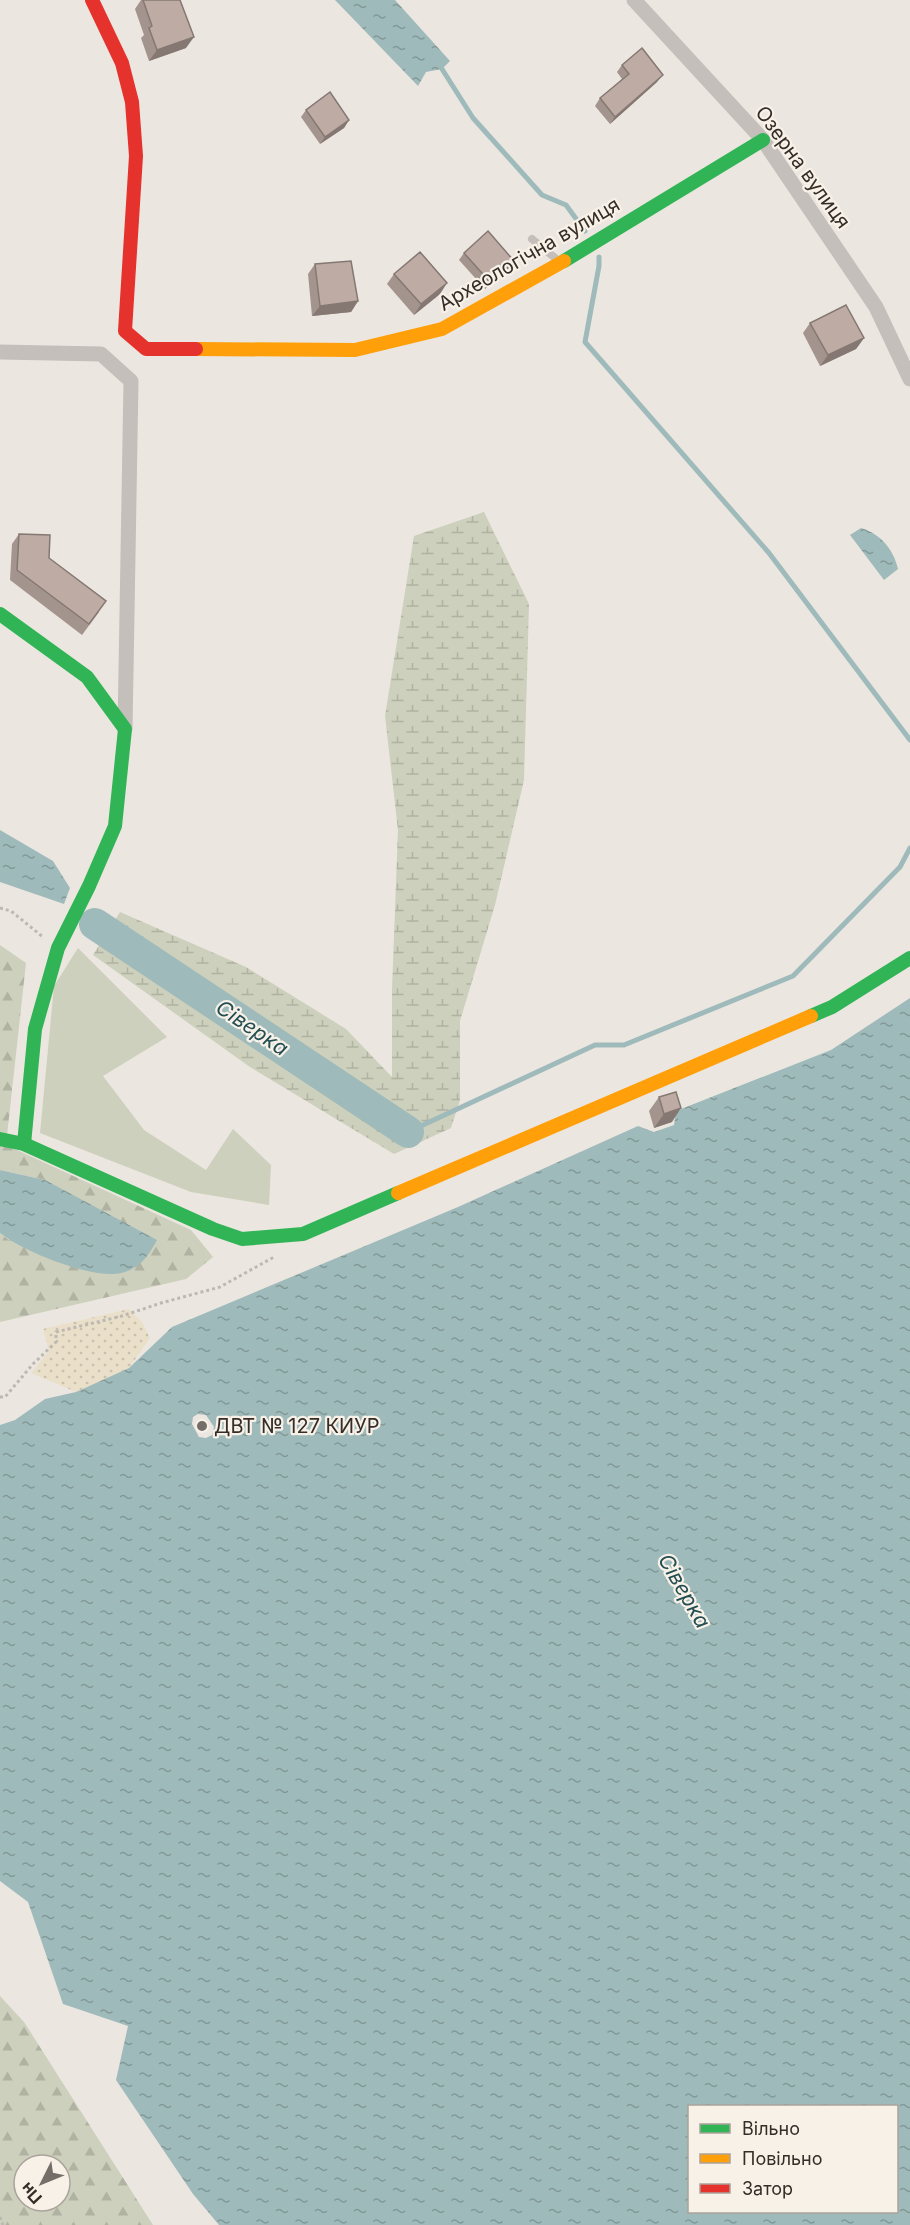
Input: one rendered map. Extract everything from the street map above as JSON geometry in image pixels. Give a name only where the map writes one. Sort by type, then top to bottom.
[{"type":"street","name":"Археологічна вулиця","points":[[92,0],[122,63],[132,102],[136,156],[125,331],[146,349],[355,351],[442,329],[561,263],[763,140]]},
{"type":"street","name":"Озерна вулиця","points":[[634,0],[763,140],[876,307],[910,379]]},
{"type":"street","points":[[0,352],[101,354],[131,381],[125,729],[115,826],[90,886],[58,948],[35,1029],[24,1144]]},
{"type":"street","points":[[0,614],[87,677],[125,729]]},
{"type":"street","points":[[0,1139],[24,1144],[213,1229],[242,1239],[303,1234],[832,1007],[910,958]]},
{"type":"lane","points":[[532,239],[561,263]]},
{"type":"path","points":[[0,908],[11,911],[58,948]]},
{"type":"path","points":[[0,1397],[5,1397],[33,1364],[56,1342],[56,1332],[122,1316],[220,1287],[280,1252]]},
{"type":"path","points":[[0,2217],[3,2225]]},
{"type":"green space","points":[[484,512],[529,604],[524,780],[495,905],[460,1021],[460,1100],[451,1128],[394,1154],[250,1067],[93,955],[120,912],[246,967],[346,1029],[392,1077],[392,990],[398,830],[385,716],[414,536]]},
{"type":"green space","points":[[0,945],[26,963],[6,1145],[191,1230],[213,1257],[186,1279],[0,1322],[0,1233],[9,1240],[45,1180],[0,1170]]},
{"type":"green space","points":[[78,948],[167,1037],[103,1076],[144,1130],[206,1170],[233,1129],[271,1165],[269,1205],[191,1192],[40,1133],[54,986]]},
{"type":"green space","points":[[0,1996],[24,2022],[153,2225],[0,2225]]},
{"type":"sand","points":[[129,1309],[142,1322],[150,1338],[129,1368],[76,1392],[31,1373],[49,1351],[43,1329]]},
{"type":"water","points":[[335,0],[395,0],[450,61],[442,69],[426,72],[418,86]]},
{"type":"water","points":[[861,528],[880,538],[893,555],[898,569],[884,580],[850,535]]},
{"type":"water","points":[[0,830],[53,861],[70,888],[64,904],[0,882]]},
{"type":"water","points":[[910,998],[910,2225],[219,2225],[193,2194],[116,2080],[128,2026],[63,2004],[28,1902],[0,1881],[0,1425],[15,1420],[45,1399],[76,1392],[129,1368],[172,1327],[458,1207],[638,1126],[654,1132],[674,1125],[676,1111],[831,1050]],"holes":[[[198,1414],[206,1415],[214,1427],[212,1435],[206,1438],[199,1437],[192,1424],[193,1417]]]},
{"type":"water","points":[[0,1170],[45,1180],[157,1240],[143,1261],[134,1268],[121,1273],[109,1274],[76,1268],[24,1248],[0,1233]]},
{"type":"building","points":[[143,0],[180,0],[194,37],[157,50]]},
{"type":"building","points":[[642,48],[663,75],[615,117],[600,98],[629,74],[622,65]]},
{"type":"building","points":[[330,92],[349,120],[325,137],[306,110]]},
{"type":"building","points":[[488,231],[514,261],[490,282],[464,253]]},
{"type":"building","points":[[420,252],[447,283],[421,304],[394,274]]},
{"type":"building","points":[[351,261],[358,301],[320,306],[315,264]]},
{"type":"building","points":[[846,305],[864,338],[828,355],[810,323]]},
{"type":"building","points":[[19,534],[50,535],[49,558],[106,601],[89,624],[17,570]]},
{"type":"building","points":[[676,1092],[681,1108],[664,1114],[659,1097]]},
{"type":"waterway","points":[[442,69],[473,118],[542,195],[566,205],[585,231]]},
{"type":"waterway","points":[[599,257],[585,342],[769,553],[910,740]]},
{"type":"waterway","points":[[408,1132],[595,1045],[624,1045],[793,976],[900,867],[910,848]]},
{"type":"waterway","name":"Сіверка","points":[[95,924],[408,1132]]},
{"type":"traffic: fast","points":[[564,261],[763,140]]},
{"type":"traffic: fast","points":[[0,614],[87,677],[125,729],[115,826],[89,886],[58,948],[35,1029],[24,1144]]},
{"type":"traffic: fast","points":[[811,1016],[832,1007],[910,958]]},
{"type":"traffic: fast","points":[[0,1139],[24,1144],[213,1229],[242,1239],[303,1234],[398,1193]]},
{"type":"traffic: slow","points":[[196,349],[355,350],[442,329],[564,261]]},
{"type":"traffic: slow","points":[[398,1193],[811,1016]]},
{"type":"traffic: jam","points":[[92,0],[122,63],[132,102],[136,156],[125,331],[146,349],[196,349]]},
{"type":"place","name":"ДВТ № 127 КИУР","points":[[202,1426]]}]
